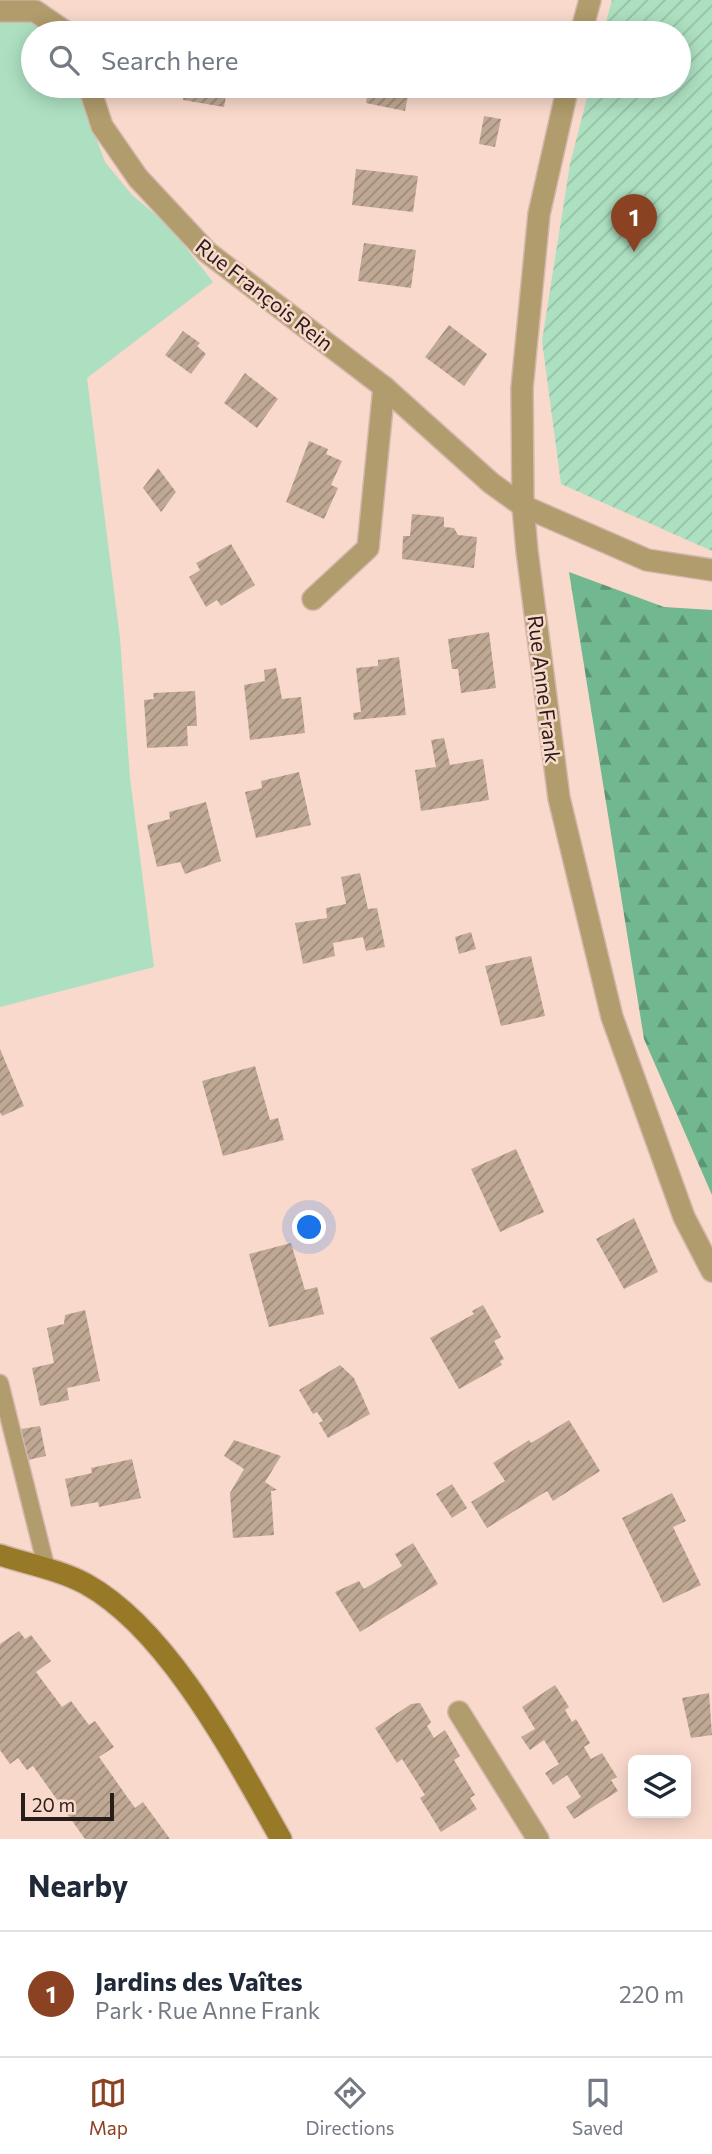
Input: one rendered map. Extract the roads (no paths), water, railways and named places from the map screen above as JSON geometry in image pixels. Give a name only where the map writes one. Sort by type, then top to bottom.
[{"type":"street","points":[[584,21],[590,0]]},
{"type":"street","points":[[0,11],[35,11],[50,21]]},
{"type":"street","name":"Rue François Rein","points":[[93,98],[103,126],[138,178],[206,253],[384,387],[491,483],[523,506],[647,559],[712,570]]},
{"type":"street","name":"Rue Anne Frank","points":[[565,98],[539,214],[522,388],[523,506],[559,798],[612,1017],[684,1217],[712,1272]]},
{"type":"street","points":[[313,599],[368,548],[384,387]]},
{"type":"street","points":[[0,1555],[85,1584],[123,1611],[163,1654],[223,1738],[281,1839]]},
{"type":"street","points":[[459,1712],[538,1839]]},
{"type":"lane","points":[[0,1383],[47,1570]]},
{"type":"place","name":"Jardins des Vaîtes","points":[[634,252]]}]
